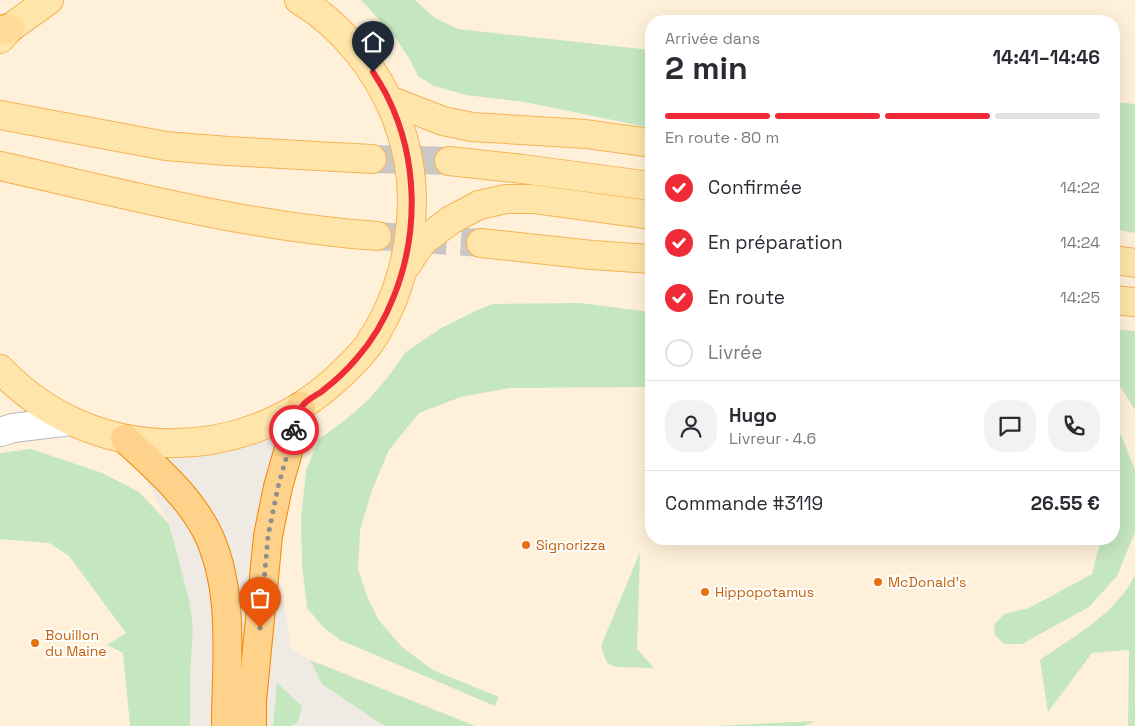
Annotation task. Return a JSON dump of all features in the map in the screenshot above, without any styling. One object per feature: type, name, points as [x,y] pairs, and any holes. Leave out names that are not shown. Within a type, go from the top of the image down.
[{"type":"highway","points":[[252,726],[252,701],[268,536],[278,487],[302,406]]},
{"type":"highway","points":[[125,439],[168,479],[188,503],[205,529],[217,558],[225,589],[227,651],[226,726]]},
{"type":"main road","points":[[3,32],[49,0]]},
{"type":"main road","points":[[298,0],[336,28],[356,49],[373,72],[389,100],[400,128],[407,153],[412,185],[412,216],[408,248],[401,279]]},
{"type":"main road","points":[[389,100],[443,122],[472,128],[586,134],[645,142]]},
{"type":"main road","points":[[0,115],[166,146],[372,159]]},
{"type":"main road","points":[[449,162],[523,168],[645,185]]},
{"type":"main road","points":[[0,166],[183,207],[325,232],[376,236]]},
{"type":"main road","points":[[0,369],[20,388],[40,403],[71,421],[103,433],[125,439],[163,443],[216,440],[246,432],[274,421],[302,406],[323,391],[370,344],[413,255],[423,241],[451,220],[479,205],[506,199],[532,198],[645,214]]},
{"type":"main road","points":[[481,243],[645,259]]},
{"type":"main road","points":[[1120,261],[1135,263]]},
{"type":"main road","points":[[1120,301],[1135,302]]},
{"type":"street","points":[[0,432],[13,428],[71,421]]},
{"type":"shaded area","points":[[0,0],[1135,0],[1135,726],[475,726],[310,660],[291,649],[285,609],[268,536],[301,407],[274,421],[125,439],[169,524],[189,599],[193,628],[190,726],[0,726]]},
{"type":"green space","points":[[361,0],[415,0],[435,18],[458,29],[645,49],[645,127],[525,102],[466,95],[434,86],[418,76],[395,37]]},
{"type":"green space","points":[[1120,103],[1135,104],[1135,233],[1120,230]]},
{"type":"green space","points":[[580,303],[645,311],[645,387],[509,388],[461,397],[419,413],[389,450],[372,490],[360,530],[358,569],[367,596],[378,619],[402,647],[433,670],[499,697],[495,706],[340,640],[322,626],[307,608],[302,564],[301,519],[306,471],[319,439],[368,400],[406,352],[441,328],[493,304]]},
{"type":"green space","points":[[1120,330],[1135,331],[1135,410],[1120,387]]},
{"type":"green space","points":[[1120,432],[1135,470],[1135,532],[1117,576],[1089,607],[1022,644],[1004,644],[995,635],[994,625],[1004,614],[1029,608],[1092,574],[1099,545],[1120,545]]},
{"type":"green space","points":[[31,449],[102,473],[139,492],[169,524],[189,599],[193,628],[190,726],[130,726],[123,653],[107,645],[126,633],[69,556],[49,543],[0,539],[0,453]]},
{"type":"green space","points":[[640,552],[637,649],[654,668],[615,667],[607,663],[601,646]]},
{"type":"green space","points":[[1135,575],[1135,726],[1128,726],[1129,650],[1092,653],[1048,712],[1040,660],[1106,613],[1127,589]]},
{"type":"green space","points":[[310,660],[475,726],[387,726],[322,684]]},
{"type":"green space","points":[[277,683],[302,706],[298,722],[291,726],[273,726]]},
{"type":"green space","points":[[815,721],[804,726],[713,726]]},
{"type":"tunnel","points":[[372,159],[449,161]]},
{"type":"tunnel","points":[[377,236],[481,243]]},
{"type":"way so far","points":[[260,628],[268,536],[278,487],[294,430]]},
{"type":"place","name":"Signorizza","points":[[526,545]]},
{"type":"place","name":"McDonald's","points":[[878,582]]},
{"type":"place","name":"Hippopotamus","points":[[705,592]]},
{"type":"place","name":"Bouillon du Maine","points":[[35,643]]},
{"type":"route","points":[[294,430],[302,406],[343,373],[370,344],[389,308],[401,279],[408,248],[412,216],[412,185],[407,153],[388,96],[373,72]]}]
